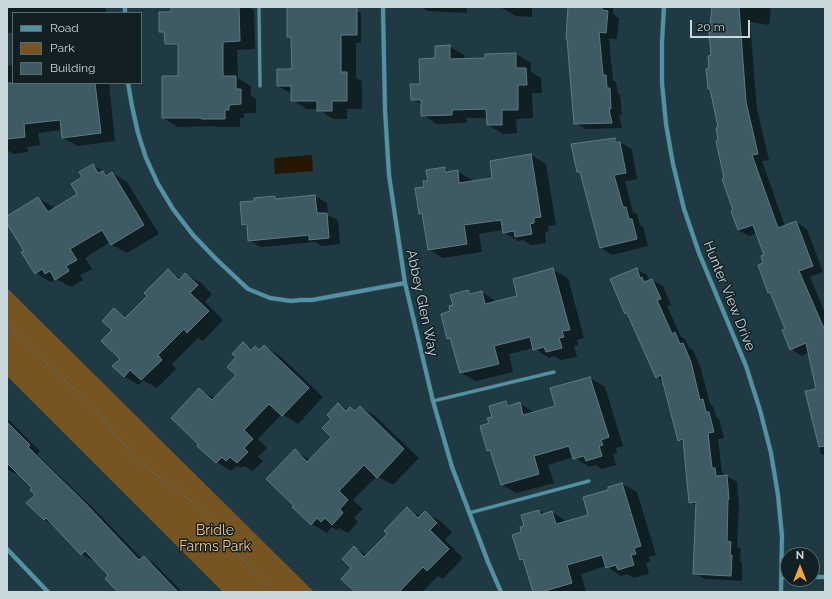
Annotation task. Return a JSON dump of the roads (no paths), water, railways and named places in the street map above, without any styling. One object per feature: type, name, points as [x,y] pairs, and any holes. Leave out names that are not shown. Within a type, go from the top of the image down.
[{"type":"street","name":"Abbey Glen Way","points":[[383,7],[384,110],[389,175],[405,282],[433,402],[452,467],[501,592]]},
{"type":"street","name":"Hunter View Drive","points":[[664,7],[662,83],[666,124],[673,164],[684,209],[699,253],[746,366],[760,410],[771,453],[778,495],[782,547]]},
{"type":"street","points":[[128,84],[138,134],[146,158],[158,184],[193,235],[216,259],[248,288],[270,298],[291,301],[312,300],[405,282]]},
{"type":"street","points":[[7,549],[48,592]]},
{"type":"lane","points":[[259,7],[260,86]]},
{"type":"lane","points":[[433,402],[554,372]]},
{"type":"lane","points":[[469,513],[589,481]]},
{"type":"park label","name":"Bridle Farms Park","points":[[215,540]]}]
